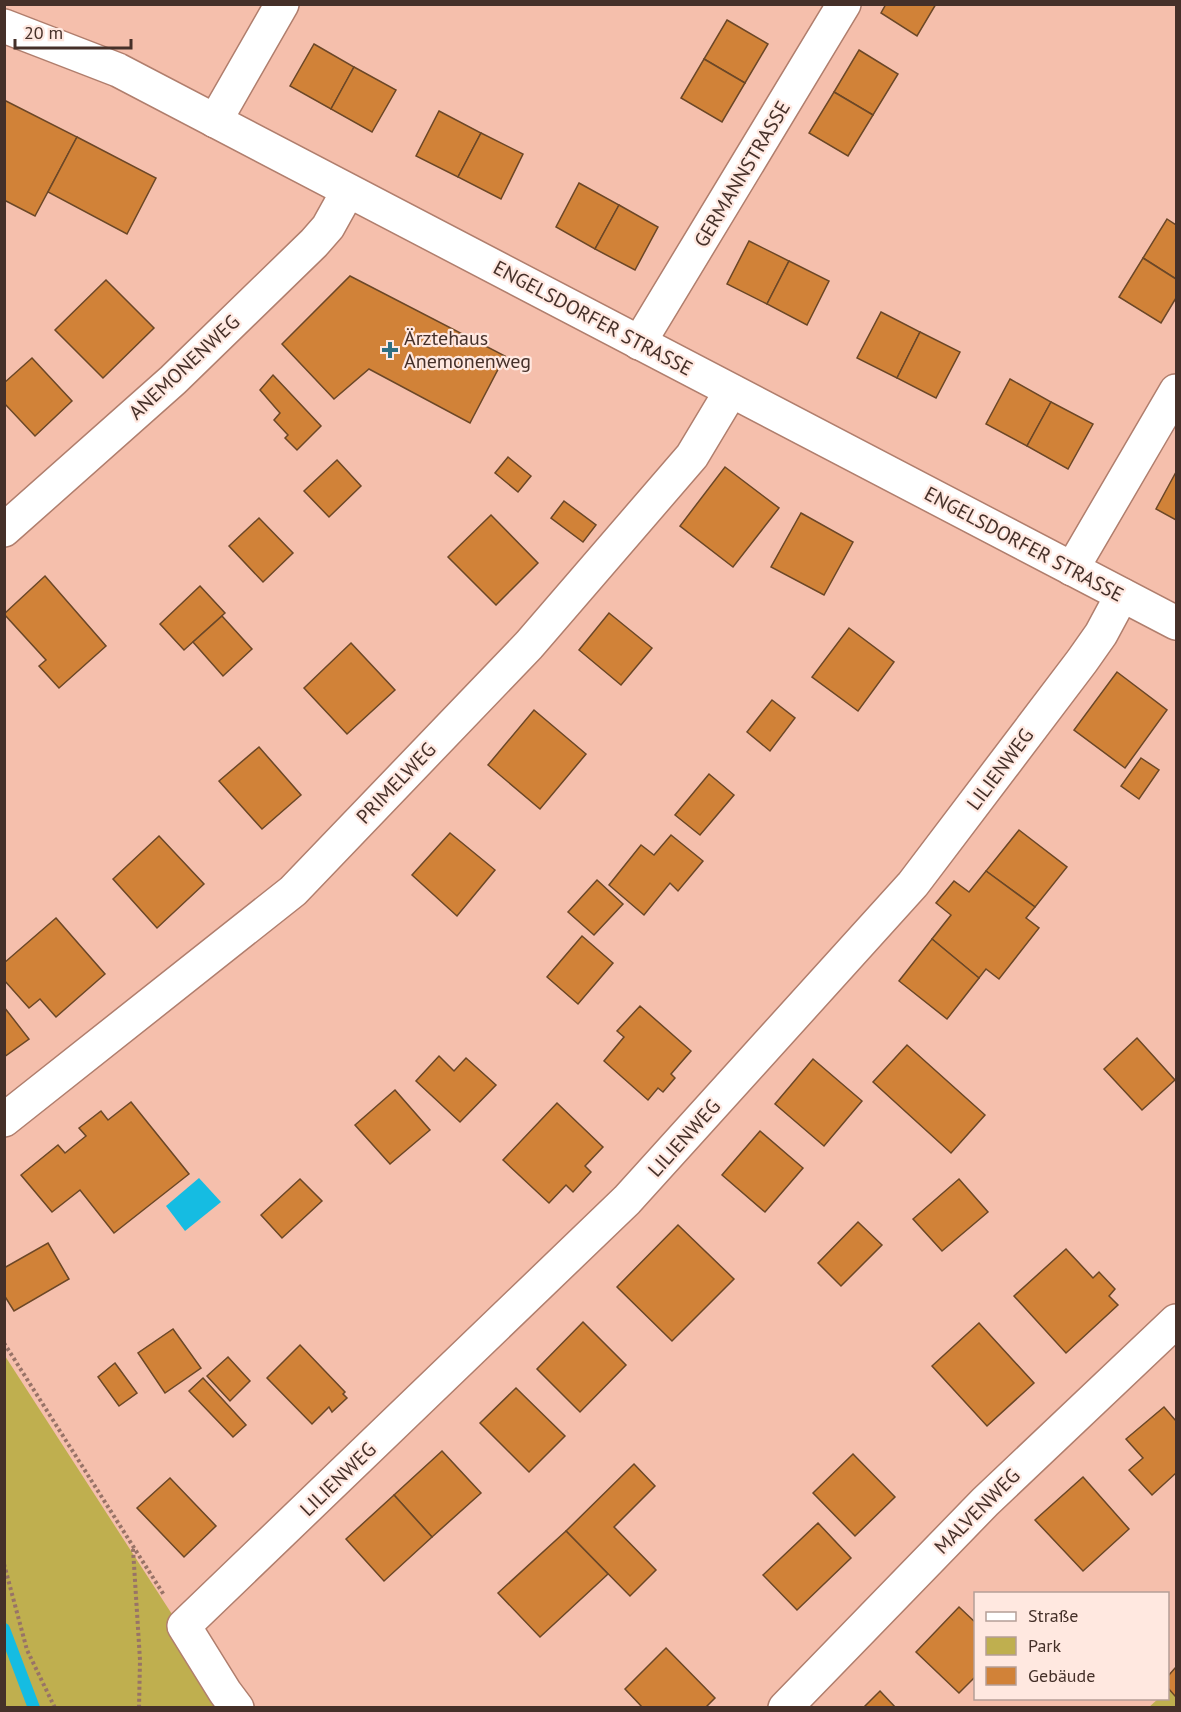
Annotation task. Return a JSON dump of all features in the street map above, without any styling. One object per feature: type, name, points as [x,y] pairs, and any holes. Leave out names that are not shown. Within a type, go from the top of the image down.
[{"type":"street","points":[[215,121],[282,4]]},
{"type":"street","name":"GERMANNSTRASSE","points":[[639,343],[844,4]]},
{"type":"street","name":"ENGELSDORFER STRASSE","points":[[4,26],[118,70],[1176,623]]},
{"type":"street","name":"ANEMONENWEG","points":[[4,530],[173,380],[314,243],[328,227],[348,190]]},
{"type":"street","name":"PRIMELWEG","points":[[4,1120],[292,891],[529,645],[692,456],[731,391]]},
{"type":"street","points":[[1072,569],[1176,391]]},
{"type":"street","name":"LILIENWEG","points":[[184,1626],[627,1200],[913,884],[1082,661],[1122,595]]},
{"type":"street","name":"MALVENWEG","points":[[785,1707],[985,1502],[1176,1321]]},
{"type":"street","points":[[184,1626],[237,1707]]},
{"type":"path","points":[[4,1343],[184,1626]]},
{"type":"path","points":[[133,1547],[140,1660],[139,1707]]},
{"type":"path","points":[[4,1564],[27,1650],[55,1707]]},
{"type":"green space","points":[[5,1356],[232,1707],[5,1707]]},
{"type":"green space","points":[[1176,1681],[1176,1707],[1148,1708],[1157,1700],[1169,1700],[1169,1688]]},
{"type":"water","points":[[199,1178],[221,1202],[185,1231],[166,1206]]},
{"type":"building","points":[[886,4],[936,4],[917,36],[881,13]]},
{"type":"building","points":[[727,20],[768,44],[745,83],[704,59]]},
{"type":"building","points":[[314,44],[354,67],[331,109],[290,86]]},
{"type":"building","points":[[859,50],[898,74],[873,115],[834,92]]},
{"type":"building","points":[[704,59],[745,83],[722,122],[681,98]]},
{"type":"building","points":[[354,67],[396,90],[372,132],[331,109]]},
{"type":"building","points":[[834,92],[873,115],[848,156],[809,133]]},
{"type":"building","points":[[4,100],[77,137],[35,216],[4,200]]},
{"type":"building","points":[[439,111],[481,133],[458,177],[416,156]]},
{"type":"building","points":[[481,133],[523,154],[501,199],[458,177]]},
{"type":"building","points":[[77,137],[156,178],[127,234],[48,192]]},
{"type":"building","points":[[579,183],[619,205],[595,249],[556,227]]},
{"type":"building","points":[[619,205],[658,227],[635,270],[595,249]]},
{"type":"building","points":[[1167,219],[1176,225],[1176,279],[1143,258]]},
{"type":"building","points":[[749,241],[789,261],[767,304],[727,284]]},
{"type":"building","points":[[1143,258],[1176,279],[1176,298],[1161,323],[1119,297]]},
{"type":"building","points":[[789,261],[829,281],[807,325],[767,304]]},
{"type":"building","name":"Ärztehaus Anemonenweg","points":[[350,276],[505,356],[470,423],[369,369],[334,399],[282,344]]},
{"type":"building","points":[[106,280],[154,328],[103,378],[55,330]]},
{"type":"building","points":[[881,312],[920,332],[897,378],[857,358]]},
{"type":"building","points":[[920,332],[960,352],[936,398],[897,378]]},
{"type":"building","points":[[32,358],[72,401],[35,436],[4,403],[4,383]]},
{"type":"building","points":[[273,375],[321,426],[297,450],[285,438],[288,435],[274,420],[280,413],[260,390]]},
{"type":"building","points":[[1010,379],[1051,402],[1027,446],[986,424]]},
{"type":"building","points":[[1051,402],[1093,424],[1068,469],[1027,446]]},
{"type":"building","points":[[508,457],[531,476],[518,492],[495,473]]},
{"type":"building","points":[[337,460],[361,486],[329,517],[304,491]]},
{"type":"building","points":[[725,467],[779,508],[733,567],[680,526]]},
{"type":"building","points":[[1176,472],[1176,520],[1156,509]]},
{"type":"building","points":[[564,501],[596,525],[583,542],[551,518]]},
{"type":"building","points":[[801,513],[853,542],[824,595],[771,567]]},
{"type":"building","points":[[491,515],[538,563],[496,605],[448,557]]},
{"type":"building","points":[[259,518],[293,553],[263,582],[229,546]]},
{"type":"building","points":[[45,576],[106,646],[59,688],[39,666],[46,660],[4,614]]},
{"type":"building","points":[[200,586],[225,613],[184,650],[160,624]]},
{"type":"building","points":[[609,613],[652,648],[621,685],[579,650]]},
{"type":"building","points":[[222,616],[252,649],[223,676],[193,642]]},
{"type":"building","points":[[849,628],[894,662],[858,711],[812,677]]},
{"type":"building","points":[[351,643],[395,690],[347,734],[304,688]]},
{"type":"building","points":[[1117,672],[1167,710],[1125,768],[1074,730]]},
{"type":"building","points":[[772,700],[795,718],[770,751],[747,732]]},
{"type":"building","points":[[534,710],[586,754],[540,809],[488,765]]},
{"type":"building","points":[[259,747],[301,795],[262,829],[219,781]]},
{"type":"building","points":[[1141,758],[1159,770],[1139,799],[1121,786]]},
{"type":"building","points":[[709,774],[734,795],[700,835],[675,815]]},
{"type":"building","points":[[1019,830],[1067,867],[1035,907],[986,871]]},
{"type":"building","points":[[450,833],[495,870],[457,916],[412,875]]},
{"type":"building","points":[[671,835],[703,861],[678,891],[670,883],[644,915],[609,885],[641,845],[654,855]]},
{"type":"building","points":[[159,836],[204,884],[157,928],[113,879]]},
{"type":"building","points":[[986,871],[1035,907],[1026,918],[1039,928],[999,979],[986,969],[979,978],[932,939],[951,915],[936,903],[954,881],[969,892]]},
{"type":"building","points":[[597,880],[623,904],[594,935],[568,912]]},
{"type":"building","points":[[56,918],[105,974],[56,1017],[40,999],[29,1008],[4,980],[4,963]]},
{"type":"building","points":[[582,936],[613,963],[578,1004],[547,977]]},
{"type":"building","points":[[932,939],[979,978],[947,1019],[899,981]]},
{"type":"building","points":[[640,1006],[691,1051],[671,1074],[675,1078],[663,1092],[658,1088],[648,1100],[604,1061],[624,1037],[617,1031]]},
{"type":"building","points":[[4,1007],[29,1039],[4,1057]]},
{"type":"building","points":[[1137,1038],[1175,1080],[1142,1110],[1104,1069]]},
{"type":"building","points":[[907,1045],[985,1115],[951,1153],[873,1082]]},
{"type":"building","points":[[439,1056],[454,1071],[466,1058],[496,1085],[460,1122],[416,1081]]},
{"type":"building","points":[[813,1059],[862,1101],[824,1146],[775,1104]]},
{"type":"building","points":[[395,1090],[430,1130],[390,1164],[355,1125]]},
{"type":"building","points":[[131,1102],[189,1174],[114,1233],[80,1190],[52,1212],[21,1175],[58,1145],[65,1153],[86,1136],[79,1128],[101,1111],[108,1120]]},
{"type":"building","points":[[557,1103],[603,1147],[585,1166],[591,1172],[573,1192],[566,1185],[549,1203],[503,1160]]},
{"type":"building","points":[[760,1131],[803,1168],[765,1212],[722,1175]]},
{"type":"building","points":[[300,1179],[322,1201],[282,1238],[261,1215]]},
{"type":"building","points":[[959,1179],[988,1212],[942,1251],[913,1219]]},
{"type":"building","points":[[858,1222],[882,1245],[841,1286],[818,1263]]},
{"type":"building","points":[[678,1225],[734,1279],[672,1341],[617,1287]]},
{"type":"building","points":[[48,1243],[69,1279],[14,1311],[4,1295],[4,1268]]},
{"type":"building","points":[[1066,1249],[1093,1278],[1099,1272],[1115,1289],[1109,1296],[1118,1305],[1066,1353],[1014,1296]]},
{"type":"building","points":[[583,1322],[626,1365],[580,1412],[537,1369]]},
{"type":"building","points":[[979,1323],[1034,1383],[987,1426],[932,1366]]},
{"type":"building","points":[[173,1329],[201,1368],[165,1393],[138,1353]]},
{"type":"building","points":[[300,1345],[345,1392],[343,1394],[347,1398],[332,1412],[329,1407],[312,1424],[267,1378]]},
{"type":"building","points":[[228,1357],[250,1381],[230,1401],[207,1376]]},
{"type":"building","points":[[115,1363],[137,1393],[119,1406],[98,1377]]},
{"type":"building","points":[[203,1378],[246,1425],[233,1437],[189,1391]]},
{"type":"building","points":[[516,1388],[565,1436],[529,1472],[480,1423]]},
{"type":"building","points":[[1164,1407],[1176,1421],[1176,1473],[1152,1495],[1129,1470],[1143,1458],[1126,1439]]},
{"type":"building","points":[[442,1451],[481,1493],[432,1537],[394,1495]]},
{"type":"building","points":[[853,1454],[895,1497],[855,1536],[813,1493]]},
{"type":"building","points":[[634,1464],[655,1486],[614,1527],[656,1570],[630,1596],[566,1531]]},
{"type":"building","points":[[1083,1477],[1129,1529],[1083,1571],[1035,1520]]},
{"type":"building","points":[[170,1478],[216,1526],[184,1557],[137,1508]]},
{"type":"building","points":[[394,1495],[432,1537],[384,1581],[346,1539]]},
{"type":"building","points":[[818,1523],[851,1558],[797,1610],[763,1575]]},
{"type":"building","points":[[566,1531],[608,1574],[540,1637],[498,1593]]},
{"type":"building","points":[[959,1607],[974,1621],[974,1678],[959,1693],[916,1652]]},
{"type":"building","points":[[666,1648],[715,1698],[705,1708],[643,1708],[625,1689]]},
{"type":"building","points":[[1176,1667],[1175,1696],[1169,1689],[1169,1675]]},
{"type":"building","points":[[880,1691],[896,1708],[863,1708]]},
{"type":"waterway","points":[[4,1629],[34,1708]]},
{"type":"place","name":"Ärztehaus Anemonenweg","points":[[390,350]]}]
